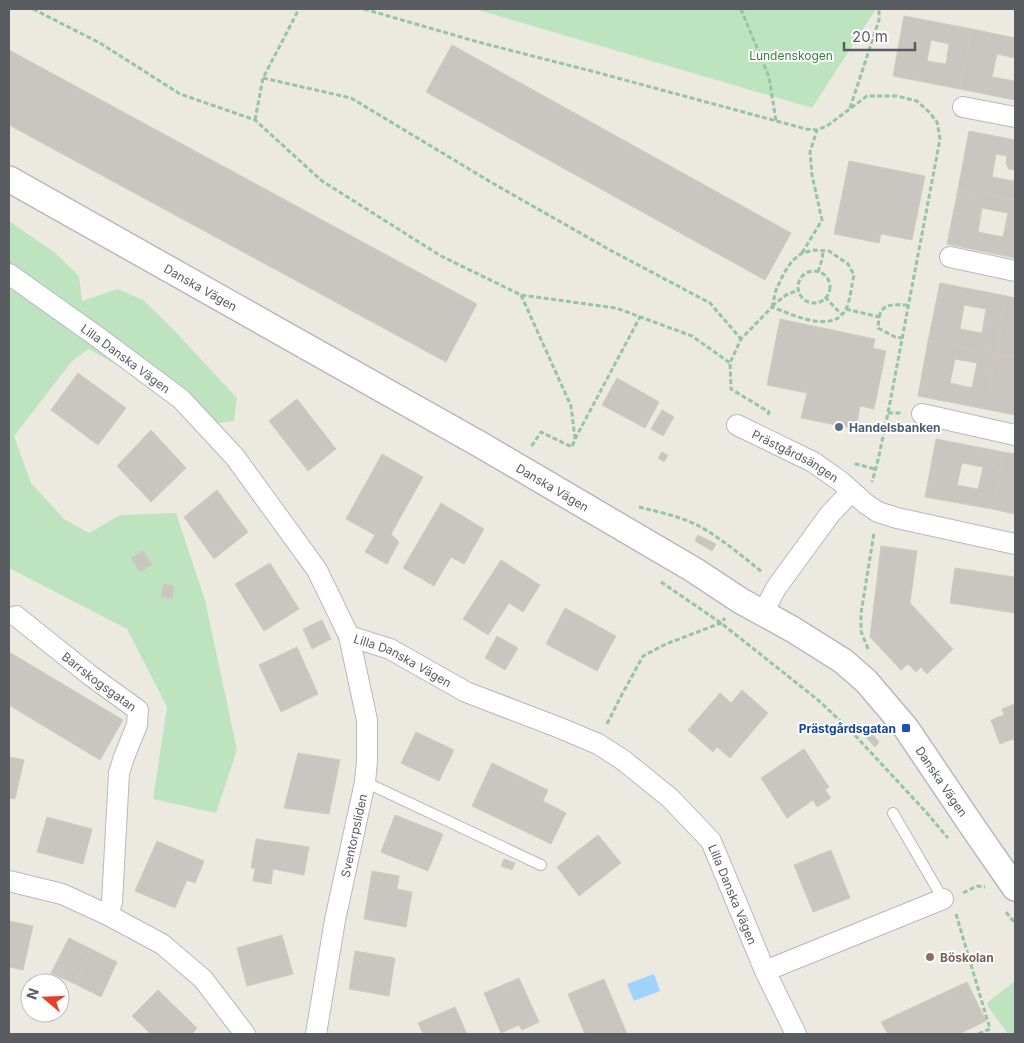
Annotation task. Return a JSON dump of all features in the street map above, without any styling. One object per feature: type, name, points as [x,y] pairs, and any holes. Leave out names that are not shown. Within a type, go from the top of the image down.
[{"type":"street","points":[[962,107],[1015,117]]},
{"type":"street","name":"Danska Vägen","points":[[9,179],[481,445],[694,570],[741,601],[809,639],[843,661],[866,680],[906,728],[1015,888]]},
{"type":"street","points":[[950,257],[1015,271]]},
{"type":"street","name":"Lilla Danska Vägen","points":[[9,274],[181,399],[235,457],[317,570],[349,636],[390,649],[466,692],[598,744],[623,760],[670,798],[710,841],[765,971],[796,1034]]},
{"type":"street","points":[[922,414],[1015,435]]},
{"type":"street","name":"Prästgårdsängen","points":[[737,426],[813,462],[840,481],[865,503]]},
{"type":"street","points":[[763,613],[776,588],[830,514],[865,503],[897,518],[1015,544]]},
{"type":"street","name":"Barrskogsgatan","points":[[16,616],[91,676],[138,710],[137,725],[119,774],[112,902],[108,914]]},
{"type":"street","name":"Sventorpsliden","points":[[316,1034],[335,920],[365,782],[367,761],[367,720],[349,636]]},
{"type":"street","points":[[9,881],[62,894],[108,914],[133,930],[162,944],[203,979],[245,1034]]},
{"type":"street","points":[[765,971],[942,899]]},
{"type":"lane","points":[[365,782],[541,865]]},
{"type":"lane","points":[[893,813],[942,899]]},
{"type":"path","points":[[33,9],[100,43],[180,94],[255,120],[322,181],[441,256],[521,295],[616,308],[692,336],[730,363]]},
{"type":"path","points":[[255,120],[263,78],[299,9]]},
{"type":"path","points":[[364,9],[496,47],[806,129],[817,130],[827,126],[868,96],[897,96],[917,101],[937,122],[940,139],[878,460],[865,503],[861,631],[868,649]]},
{"type":"path","points":[[741,9],[769,77],[776,120]]},
{"type":"path","points":[[849,110],[879,20],[879,9]]},
{"type":"path","points":[[263,78],[351,98],[610,250],[710,303],[741,339]]},
{"type":"path","points":[[772,307],[776,290],[784,273],[792,261],[802,253],[822,220],[812,175],[810,152],[817,130]]},
{"type":"path","points":[[772,307],[801,318],[826,322],[838,319],[846,309],[854,275],[848,264],[829,251],[815,250],[802,253]]},
{"type":"path","points":[[818,272],[823,251]]},
{"type":"path","points":[[813,271],[818,272],[824,275],[828,282],[829,290],[819,302],[810,302],[800,295],[798,290],[800,280],[805,274],[813,271]]},
{"type":"path","points":[[768,412],[732,389],[730,363],[741,339],[772,307],[786,295],[798,290]]},
{"type":"path","points":[[521,295],[571,406],[575,439]]},
{"type":"path","points":[[825,297],[841,314]]},
{"type":"path","points":[[902,338],[895,337],[878,328],[879,317],[884,307],[889,305],[908,305]]},
{"type":"path","points":[[846,309],[879,317]]},
{"type":"path","points":[[528,452],[541,432],[572,447],[640,317]]},
{"type":"path","points":[[720,539],[763,572]]},
{"type":"path","points":[[660,581],[720,623],[818,700],[857,738],[949,839]]},
{"type":"path","points":[[598,744],[643,656],[666,644],[720,623]]},
{"type":"path","points":[[982,880],[987,888]]},
{"type":"path","points":[[942,899],[956,911],[990,1028],[978,1034]]},
{"type":"green space","name":"Lundenskogen","points":[[475,9],[876,9],[812,108]]},
{"type":"green space","points":[[9,221],[54,252],[79,276],[82,301],[118,289],[143,300],[171,327],[237,398],[234,421],[207,424],[126,370],[89,349],[72,361],[14,436],[31,483],[64,519],[89,533],[120,515],[176,513],[205,600],[237,750],[216,813],[153,799],[167,707],[127,629],[9,568]]},
{"type":"green space","points":[[1015,981],[1015,1034],[1008,1034],[987,1005],[989,1001]]},
{"type":"water","points":[[654,974],[660,991],[634,1001],[627,984]]},
{"type":"building","points":[[904,16],[972,29],[960,89],[893,76]],"holes":[[[931,40],[949,44],[946,64],[927,61]]]},
{"type":"building","points":[[972,29],[1015,38],[1015,58],[997,54],[992,77],[1015,81],[1015,100],[960,89]]},
{"type":"building","points":[[452,45],[791,233],[765,280],[426,92]]},
{"type":"building","points":[[9,50],[477,304],[446,362],[9,125]]},
{"type":"building","points":[[969,131],[1015,140],[1015,170],[1009,169],[1006,164],[1007,156],[996,154],[992,177],[1014,181],[1015,174],[1015,200],[958,189]]},
{"type":"building","points":[[849,161],[925,176],[912,240],[881,234],[879,243],[834,234]]},
{"type":"building","points":[[958,189],[1015,200],[1015,258],[947,244]],"holes":[[[982,208],[1008,213],[1003,237],[978,232]]]},
{"type":"building","points":[[940,283],[1007,296],[996,354],[928,341]],"holes":[[[964,305],[986,309],[982,333],[960,329]]]},
{"type":"building","points":[[1007,296],[1015,298],[1015,357],[996,354]]},
{"type":"building","points":[[780,319],[875,339],[873,348],[886,351],[874,409],[860,406],[856,429],[801,418],[807,393],[767,385]]},
{"type":"building","points":[[928,341],[996,354],[985,409],[918,396]],"holes":[[[955,359],[977,363],[972,388],[950,383]]]},
{"type":"building","points":[[996,354],[1015,357],[1015,415],[985,409]]},
{"type":"building","points":[[78,373],[126,408],[98,445],[51,410]]},
{"type":"building","points":[[617,378],[659,402],[645,428],[602,405]]},
{"type":"building","points":[[297,399],[336,449],[308,471],[269,421]]},
{"type":"building","points":[[662,410],[674,417],[663,436],[651,429]]},
{"type":"building","points":[[151,430],[186,468],[151,502],[117,466]]},
{"type":"building","points":[[936,439],[1003,452],[992,509],[925,497]],"holes":[[[962,463],[983,467],[978,489],[957,485]]]},
{"type":"building","points":[[662,452],[668,455],[664,462],[658,458]]},
{"type":"building","points":[[1003,452],[1015,454],[1015,514],[992,509]]},
{"type":"building","points":[[382,454],[423,477],[391,534],[399,542],[387,564],[365,552],[375,535],[346,519]]},
{"type":"building","points":[[217,490],[248,532],[214,559],[184,517]]},
{"type":"building","points":[[441,503],[484,529],[464,564],[451,557],[434,586],[403,568]]},
{"type":"building","points":[[698,535],[716,544],[712,551],[695,541]]},
{"type":"building","points":[[881,546],[917,551],[910,603],[953,649],[927,674],[921,667],[916,672],[908,664],[901,670],[870,637]]},
{"type":"building","points":[[143,551],[152,565],[140,572],[131,558]]},
{"type":"building","points":[[501,560],[540,585],[523,612],[509,603],[488,635],[463,619]]},
{"type":"building","points":[[270,563],[299,609],[264,631],[235,584]]},
{"type":"building","points":[[955,568],[1015,577],[1015,613],[950,603]]},
{"type":"building","points":[[164,584],[174,586],[172,599],[161,597]]},
{"type":"building","points":[[565,608],[616,636],[597,671],[546,644]]},
{"type":"building","points":[[322,620],[331,639],[312,649],[303,629]]},
{"type":"building","points":[[497,636],[518,648],[505,670],[485,658]]},
{"type":"building","points":[[297,647],[318,694],[281,712],[259,665]]},
{"type":"building","points":[[9,652],[123,720],[100,760],[9,705]]},
{"type":"building","points":[[742,690],[768,713],[730,758],[717,747],[713,752],[688,730],[720,693],[731,703]]},
{"type":"building","points":[[1015,704],[1015,743],[1013,739],[1000,744],[991,720],[1004,715],[1002,709]]},
{"type":"building","points":[[867,728],[879,742],[875,747],[862,733]]},
{"type":"building","points":[[416,732],[454,750],[439,781],[401,763]]},
{"type":"building","points":[[804,749],[829,787],[825,790],[831,798],[817,807],[813,800],[787,818],[761,778]]},
{"type":"building","points":[[298,753],[340,760],[329,814],[284,808]]},
{"type":"building","points":[[9,757],[24,760],[15,799],[9,798]]},
{"type":"building","points":[[492,763],[548,790],[543,801],[566,813],[551,844],[472,806]]},
{"type":"building","points":[[395,815],[443,834],[428,871],[381,852]]},
{"type":"building","points":[[47,817],[92,829],[83,864],[37,852]]},
{"type":"building","points":[[598,835],[621,863],[579,896],[557,867]]},
{"type":"building","points":[[256,839],[309,847],[304,875],[273,869],[271,884],[253,881],[255,868],[251,868]]},
{"type":"building","points":[[157,841],[204,861],[195,883],[187,880],[175,908],[135,891]]},
{"type":"building","points":[[831,850],[850,898],[813,912],[794,865]]},
{"type":"building","points":[[504,859],[515,863],[512,870],[501,866]]},
{"type":"building","points":[[372,871],[399,876],[397,889],[412,892],[406,927],[364,919]]},
{"type":"building","points":[[9,921],[33,926],[23,970],[9,967]]},
{"type":"building","points":[[282,935],[293,974],[247,986],[237,948]]},
{"type":"building","points":[[69,938],[91,949],[75,984],[70,982],[70,973],[51,973]]},
{"type":"building","points":[[91,949],[117,962],[101,997],[75,984]]},
{"type":"building","points":[[355,951],[395,958],[389,996],[349,989]]},
{"type":"building","points":[[519,978],[539,1022],[522,1030],[519,1025],[501,1033],[484,993]]},
{"type":"building","points":[[604,979],[627,1034],[585,1034],[568,994]]},
{"type":"building","points":[[967,982],[986,1021],[959,1034],[888,1034],[881,1022]]},
{"type":"building","points":[[158,990],[197,1028],[192,1034],[151,1034],[132,1016]]},
{"type":"building","points":[[455,1007],[467,1034],[423,1034],[418,1023]]},
{"type":"place","name":"Handelsbanken","points":[[839,427]]},
{"type":"place","name":"Prästgårdsgatan","points":[[906,728]]},
{"type":"place","name":"Böskolan","points":[[930,957]]}]
